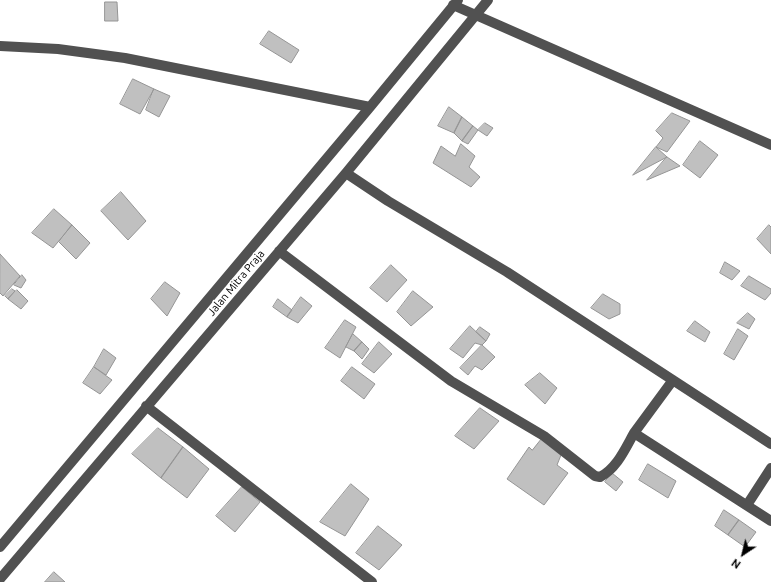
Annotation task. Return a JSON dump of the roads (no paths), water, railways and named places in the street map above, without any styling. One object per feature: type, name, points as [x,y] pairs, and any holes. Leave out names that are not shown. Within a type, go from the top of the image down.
[{"type":"street","name":"Jalan Mitra Praja","points":[[0,579],[346,173],[488,0]]},
{"type":"street","name":"Jalan Mitra Praja","points":[[0,547],[370,107],[456,2]]},
{"type":"street","points":[[456,2],[476,14],[771,145]]},
{"type":"street","points":[[0,46],[58,49],[125,58],[370,107]]},
{"type":"street","points":[[346,173],[388,201],[507,272],[771,444]]},
{"type":"street","points":[[278,251],[451,380],[544,436],[595,476],[600,477],[607,473],[619,459],[634,433],[673,380]]},
{"type":"street","points":[[146,406],[372,582]]},
{"type":"street","points":[[634,433],[771,521]]},
{"type":"street","points":[[747,505],[771,468]]}]
